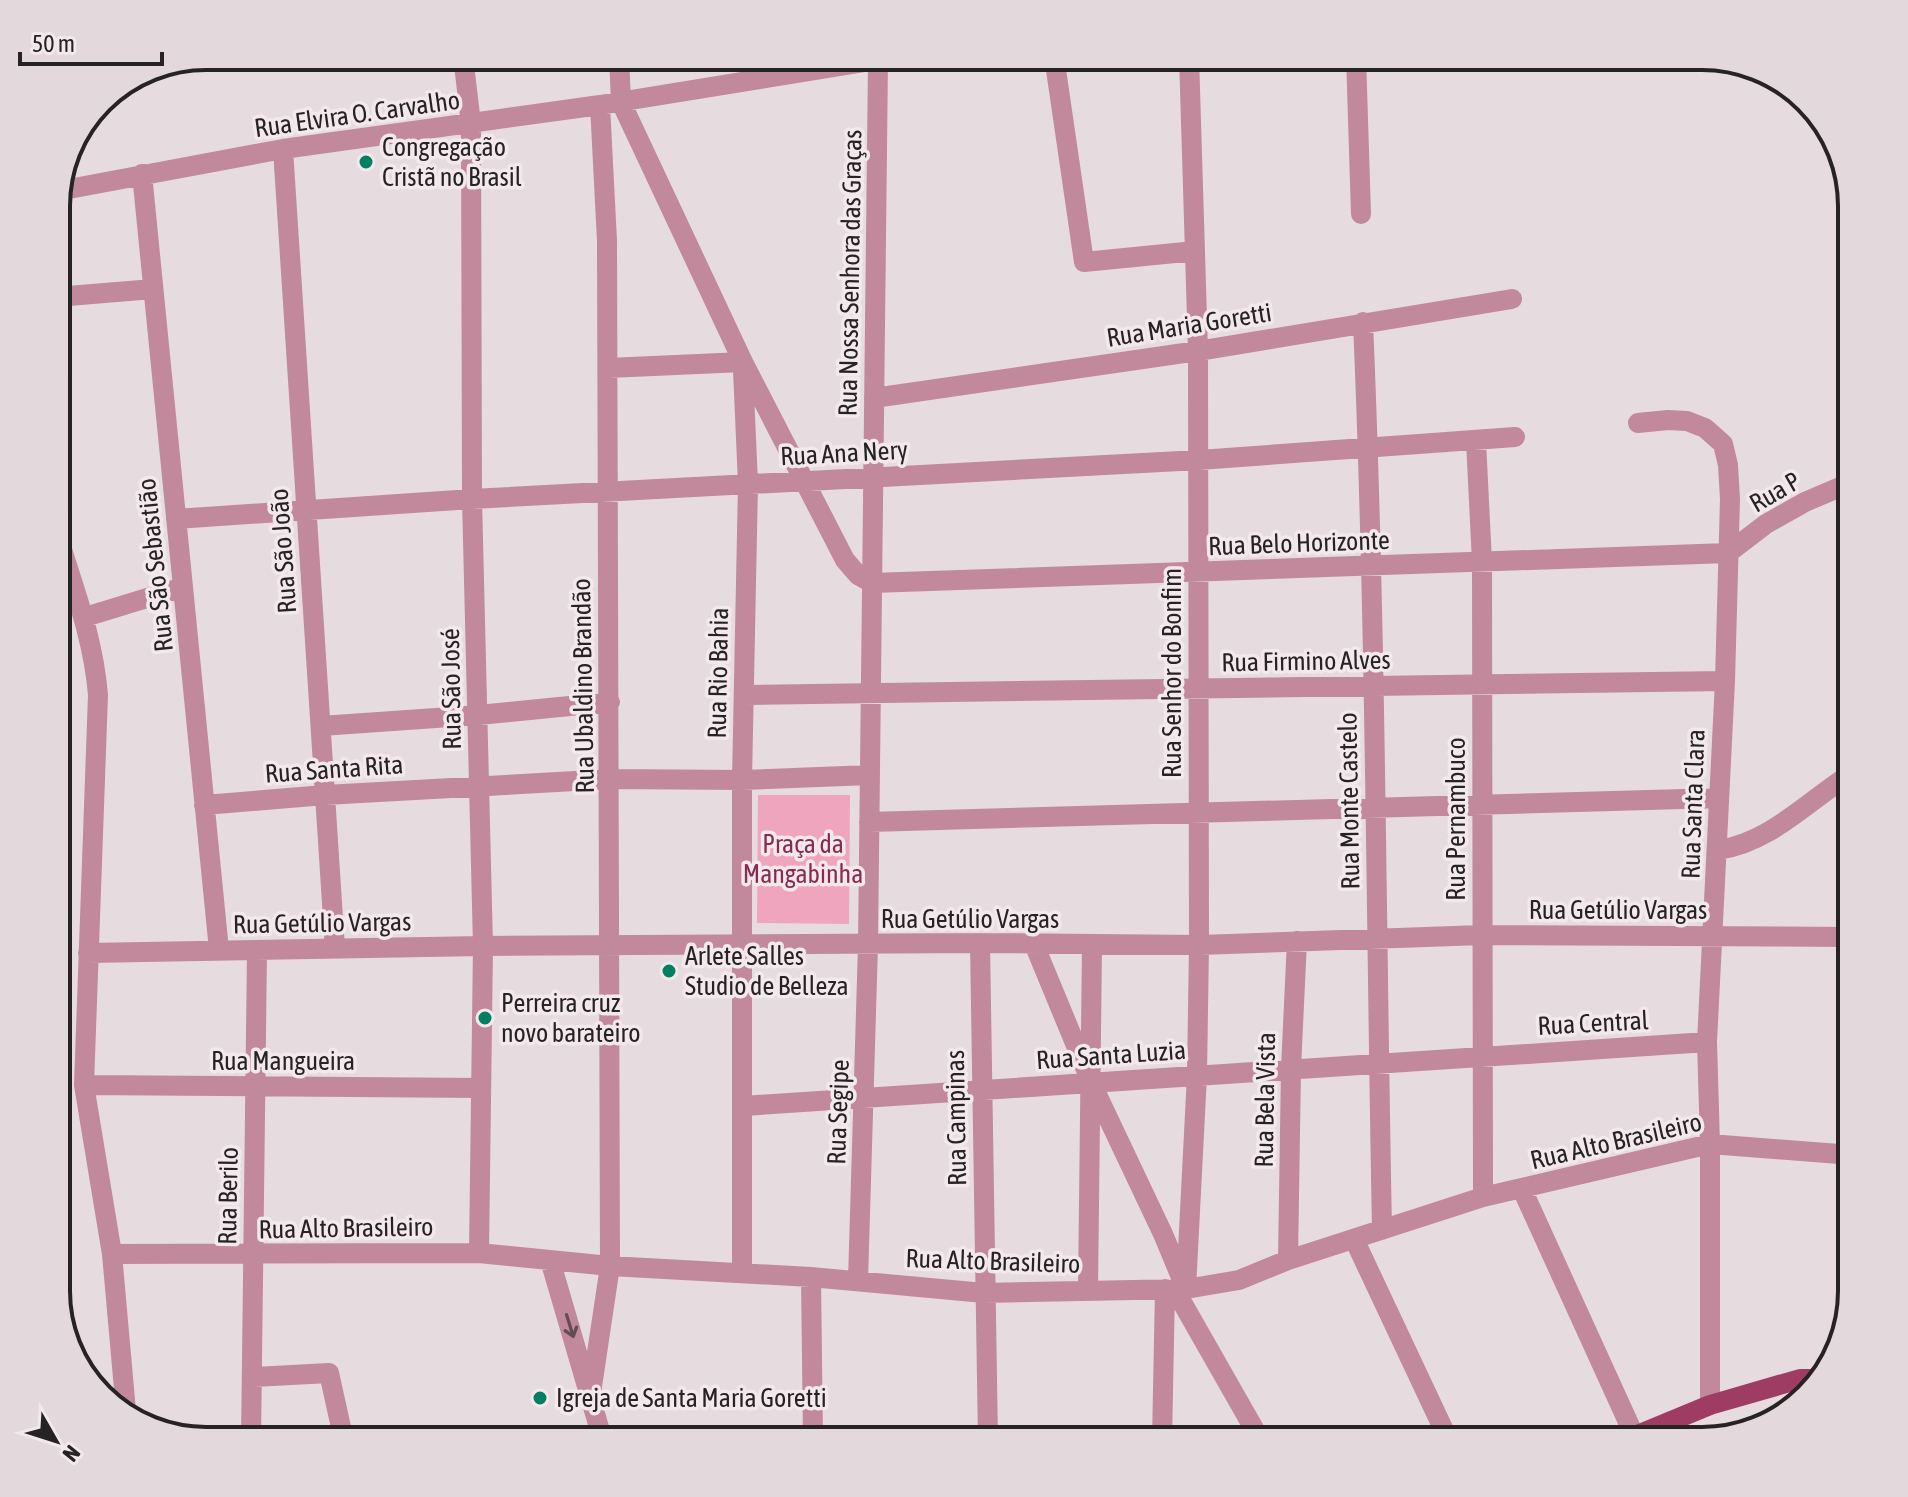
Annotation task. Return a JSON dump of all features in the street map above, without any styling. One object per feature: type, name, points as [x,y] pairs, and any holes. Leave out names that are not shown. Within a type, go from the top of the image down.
[{"type":"main road","points":[[1674,1427],[1710,1405],[1805,1379]]},
{"type":"street","name":"Rua São José","points":[[465,70],[471,124],[472,499],[483,946],[479,1253]]},
{"type":"street","points":[[620,70],[621,102]]},
{"type":"street","name":"Rua Elvira O. Carvalho","points":[[72,188],[283,149],[621,102],[817,70]]},
{"type":"street","name":"Rua Nossa Senhora das Graças","points":[[868,945],[878,70]]},
{"type":"street","points":[[1056,70],[1084,262],[1195,251]]},
{"type":"street","name":"Rua Senhor do Bonfim","points":[[1163,1427],[1197,1075],[1199,460],[1189,70]]},
{"type":"street","points":[[1356,70],[1361,214]]},
{"type":"street","name":"Rua Rio Bahia","points":[[621,102],[743,362],[748,484],[742,780],[742,1273]]},
{"type":"street","name":"Rua Ubaldino Brandão","points":[[591,1393],[610,1266],[611,779],[607,241],[600,105]]},
{"type":"street","name":"Rua São João","points":[[283,149],[335,949]]},
{"type":"street","name":"Rua São Sebastião","points":[[142,174],[219,950]]},
{"type":"street","points":[[70,296],[153,289]]},
{"type":"street","name":"Rua Maria Goretti","points":[[874,398],[1198,351],[1512,299]]},
{"type":"street","name":"Rua Monte Castelo","points":[[1363,322],[1371,565],[1382,1230]]},
{"type":"street","points":[[608,368],[743,362],[845,560],[858,575],[872,583]]},
{"type":"street","name":"Rua Santa Clara","points":[[1638,423],[1687,421],[1705,428],[1723,444],[1728,465],[1730,499],[1725,681],[1707,1042],[1710,1405]]},
{"type":"street","name":"Rua Ana Nery","points":[[176,519],[472,499],[1199,460],[1515,437]]},
{"type":"street","name":"Rua Pernambuco","points":[[1476,441],[1482,562],[1483,1197]]},
{"type":"street","name":"Rua P","points":[[1728,553],[1766,524],[1838,488]]},
{"type":"street","name":"Rua Belo Horizonte","points":[[872,583],[1728,553]]},
{"type":"street","points":[[70,572],[95,657],[98,695],[84,1085],[112,1254],[125,1400]]},
{"type":"street","points":[[85,617],[183,587]]},
{"type":"street","name":"Rua Firmino Alves","points":[[744,695],[1725,681]]},
{"type":"street","points":[[321,726],[610,702]]},
{"type":"street","name":"Rua Santa Rita","points":[[204,805],[478,785],[611,779],[742,780],[870,775]]},
{"type":"street","points":[[1718,850],[1758,839],[1838,783]]},
{"type":"street","points":[[869,822],[1719,798]]},
{"type":"street","name":"Rua Getúlio Vargas","points":[[88,953],[742,944],[1199,945],[1482,935],[1838,937]]},
{"type":"street","name":"Rua Bela Vista","points":[[1288,1260],[1291,1068],[1297,941]]},
{"type":"street","name":"Rua Campinas","points":[[980,943],[988,1427]]},
{"type":"street","points":[[1034,944],[1091,1082],[1163,1234],[1175,1289],[1253,1427]]},
{"type":"street","name":"Rua Segipe","points":[[858,1281],[868,945]]},
{"type":"street","points":[[1088,1291],[1092,945]]},
{"type":"street","name":"Rua Berilo","points":[[251,1427],[257,951]]},
{"type":"street","name":"Rua Central","points":[[1482,1055],[1707,1042]]},
{"type":"street","name":"Rua Santa Luzia","points":[[743,1106],[1482,1055]]},
{"type":"street","name":"Rua Mangueira","points":[[84,1085],[481,1088]]},
{"type":"street","name":"Rua Alto Brasileiro","points":[[112,1254],[479,1253],[610,1266],[811,1277],[984,1293],[1175,1289],[1239,1280],[1288,1260],[1483,1197],[1710,1144],[1838,1154]]},
{"type":"street","points":[[1522,1189],[1623,1427]]},
{"type":"street","points":[[1354,1239],[1442,1427]]},
{"type":"street","points":[[550,1260],[600,1427]]},
{"type":"street","points":[[811,1277],[813,1427]]},
{"type":"street","points":[[252,1377],[329,1373],[341,1427]]},
{"type":"green space","name":"Praça da Mangabinha","points":[[758,795],[850,795],[849,924],[757,923]]},
{"type":"place","name":"Congregação Cristã no Brasil","points":[[366,162]]},
{"type":"place","name":"Arlete Salles Studio de Belleza","points":[[669,971]]},
{"type":"place","name":"Perreira cruz novo barateiro","points":[[485,1018]]},
{"type":"place","name":"Igreja de Santa Maria Goretti","points":[[540,1398]]}]
